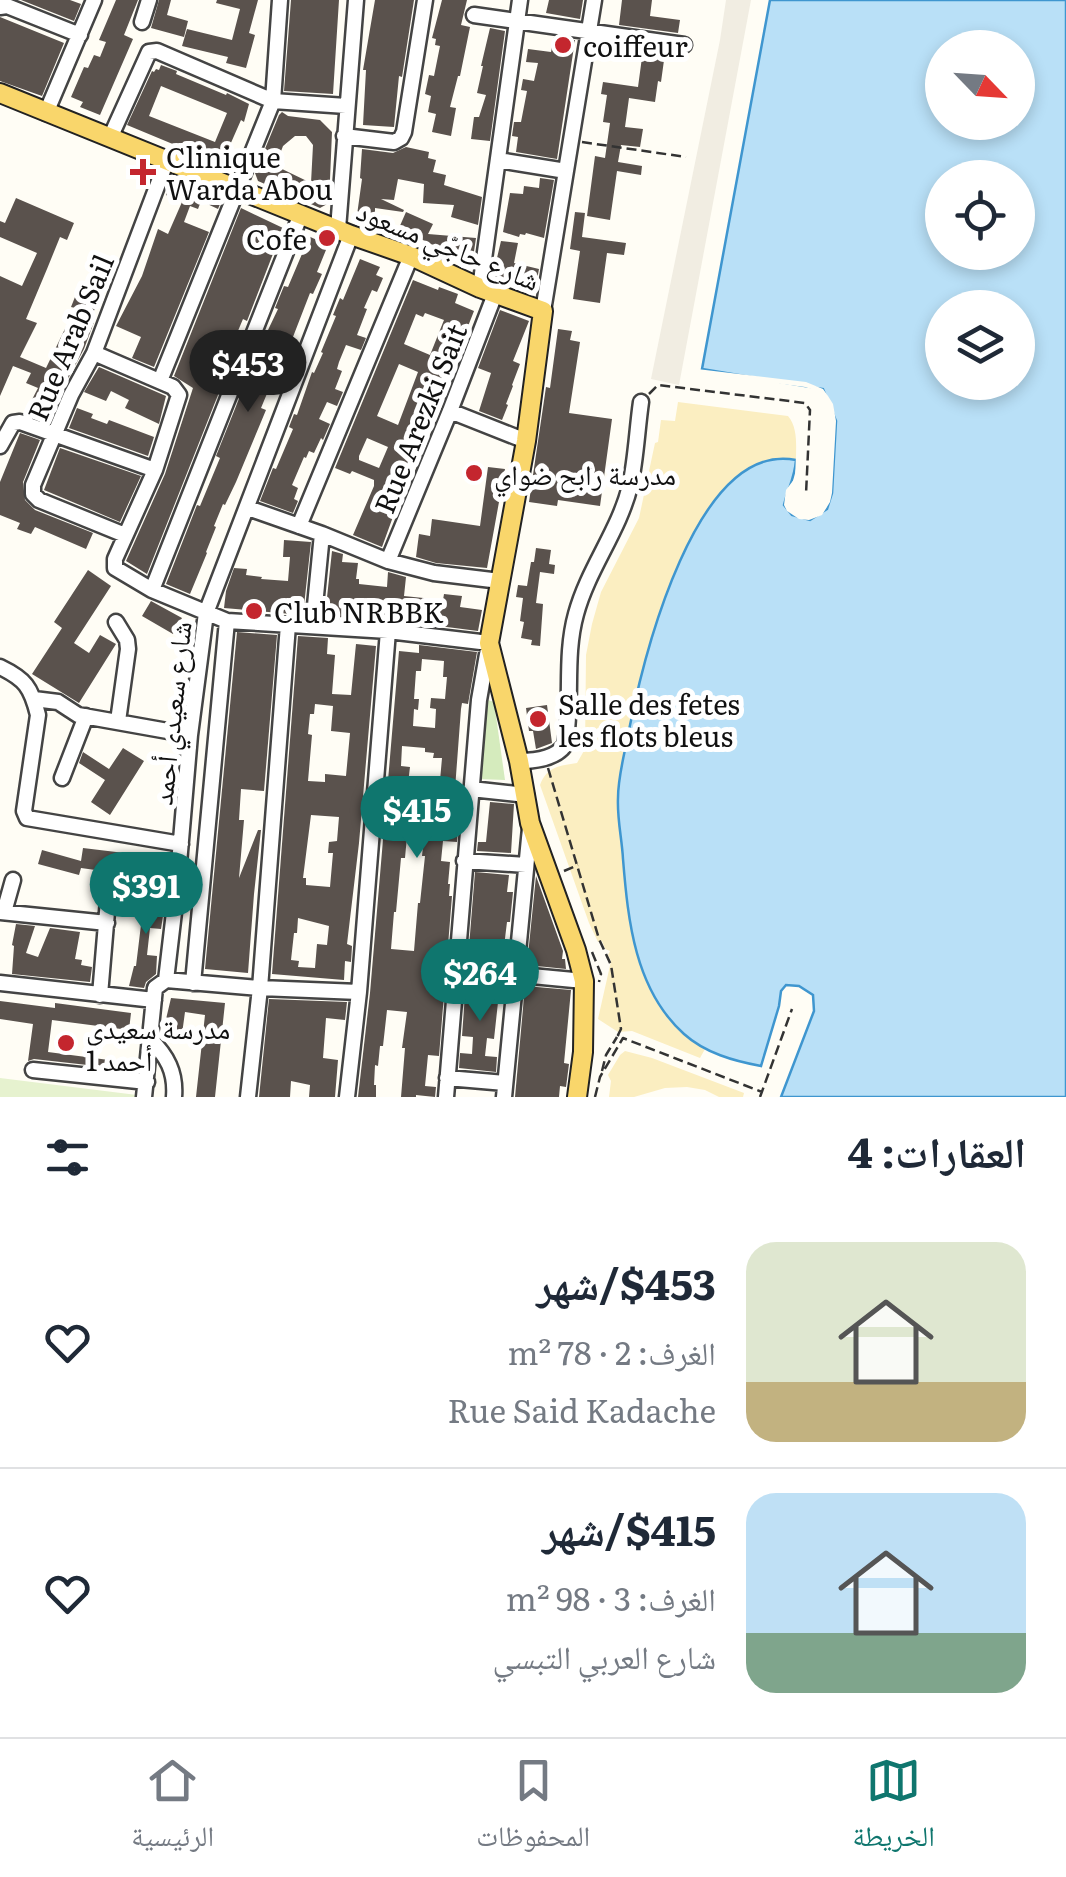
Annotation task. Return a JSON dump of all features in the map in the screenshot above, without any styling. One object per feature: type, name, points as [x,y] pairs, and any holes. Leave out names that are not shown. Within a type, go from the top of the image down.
[{"type":"main road","name":"شارع حاجّي مسعود","points":[[0,93],[543,311]]},
{"type":"main road","points":[[543,311],[526,441],[489,643],[520,761],[530,822],[584,981],[576,1097]]},
{"type":"street","points":[[46,113],[94,0]]},
{"type":"street","points":[[142,22],[148,0]]},
{"type":"street","points":[[160,381],[274,100],[280,0]]},
{"type":"street","name":"شارع سعيدي أحمد","points":[[146,1090],[155,988],[166,980],[206,614],[248,508],[344,232],[344,136],[356,0]]},
{"type":"street","points":[[344,136],[394,142],[401,138],[425,0]]},
{"type":"street","name":"Rue Arezki Sait","points":[[388,561],[450,411],[487,291],[498,160],[520,0]]},
{"type":"street","points":[[543,311],[594,0]]},
{"type":"street","points":[[0,6],[80,34]]},
{"type":"street","points":[[474,15],[684,45]]},
{"type":"street","points":[[110,138],[149,52],[274,100],[346,106]]},
{"type":"street","name":"Rue Arab Sail","points":[[125,535],[32,494],[71,395],[94,353],[167,160]]},
{"type":"street","points":[[498,160],[566,171]]},
{"type":"street","points":[[152,590],[300,214]]},
{"type":"street","points":[[299,526],[412,256]]},
{"type":"street","points":[[94,353],[173,386],[179,394],[155,470],[125,535],[115,568],[152,590],[227,621],[388,631],[489,643],[479,700],[446,1097]]},
{"type":"street","points":[[520,761],[560,752],[565,745],[568,657],[575,616],[630,487],[641,402]]},
{"type":"street","points":[[450,411],[526,441]]},
{"type":"street","points":[[0,446],[13,424],[20,422],[155,470]]},
{"type":"street","points":[[248,508],[388,561],[434,574],[500,581]]},
{"type":"street","points":[[312,626],[322,534]]},
{"type":"street","points":[[193,983],[227,621]]},
{"type":"street","points":[[116,622],[128,649],[118,721]]},
{"type":"street","points":[[248,1097],[288,624]]},
{"type":"street","points":[[347,1097],[388,631]]},
{"type":"street","points":[[0,667],[23,678],[38,715],[24,811],[27,818],[182,844]]},
{"type":"street","points":[[34,700],[58,702],[78,715],[190,734]]},
{"type":"street","points":[[62,778],[86,716]]},
{"type":"street","points":[[471,789],[526,795]]},
{"type":"street","points":[[448,1078],[504,1090],[530,822]]},
{"type":"street","points":[[464,860],[526,865]]},
{"type":"street","points":[[100,995],[113,882],[119,878],[177,888]]},
{"type":"street","points":[[13,880],[2,912],[107,924]]},
{"type":"street","points":[[457,969],[584,981]]},
{"type":"street","points":[[166,980],[359,992]]},
{"type":"street","points":[[0,983],[154,1000]]},
{"type":"street","points":[[150,1039],[174,1074],[174,1097]]},
{"type":"street","points":[[33,1070],[146,1090]]},
{"type":"path","points":[[570,140],[686,157]]},
{"type":"path","points":[[641,402],[658,385],[805,403],[810,410],[806,494]]},
{"type":"path","points":[[545,757],[610,965],[622,1030],[595,1097]]},
{"type":"path","points":[[563,872],[578,865]]},
{"type":"path","points":[[594,958],[605,952]]},
{"type":"path","points":[[621,1036],[761,1094],[792,1008]]},
{"type":"green space","points":[[488,700],[494,702],[505,780],[478,779]]},
{"type":"green space","points":[[0,1078],[137,1095],[137,1097],[0,1097]]},
{"type":"sand","points":[[678,402],[788,416],[796,443],[796,460],[760,463],[729,484],[702,519],[661,609],[620,774],[618,815],[634,940],[652,989],[665,1011],[705,1049],[700,1058],[632,1031],[618,1032],[598,1019],[610,951],[602,941],[598,942],[589,923],[540,785],[550,770],[577,763],[585,749],[586,655],[592,624],[601,592],[639,518],[661,420],[675,421]]},
{"type":"sand","points":[[625,1051],[744,1093],[743,1097],[719,1097],[687,1087],[665,1088],[634,1097],[609,1097],[608,1075]]},
{"type":"shaded area","points":[[726,0],[751,0],[679,385],[651,379]]},
{"type":"water","points":[[770,0],[1066,0],[1066,1097],[781,1097],[814,1011],[813,995],[799,986],[786,985],[781,991],[761,1066],[720,1055],[692,1041],[668,1016],[644,976],[625,883],[618,798],[636,697],[661,609],[702,518],[729,484],[760,463],[796,460],[784,505],[792,515],[810,520],[827,509],[832,493],[836,421],[823,389],[702,369]]},
{"type":"pier","points":[[697,369],[806,382],[823,389],[833,404],[836,421],[832,493],[822,515],[799,519],[784,505],[786,490],[795,478],[796,455],[801,460],[800,479],[791,492],[791,508],[809,515],[826,501],[831,421],[824,399],[805,387],[702,374]]},
{"type":"building","points":[[21,0],[70,0],[81,4],[74,21]]},
{"type":"building","points":[[116,0],[138,0],[124,35],[133,39],[100,115],[80,107],[83,102],[71,97],[84,67],[88,68],[94,55],[100,57],[106,42],[99,40]]},
{"type":"building","points":[[159,0],[171,0],[167,15],[188,21],[184,37],[151,28]]},
{"type":"building","points":[[258,0],[249,33],[255,35],[246,68],[226,63],[228,57],[182,46],[187,29],[232,40],[240,9],[216,3]]},
{"type":"building","points":[[291,0],[339,0],[333,94],[284,91]]},
{"type":"building","points":[[375,0],[414,0],[394,127],[363,125],[363,70]]},
{"type":"building","points":[[442,0],[467,0],[461,25],[470,27],[450,107],[456,108],[451,136],[432,132],[436,114],[428,112],[431,96],[425,94],[429,75],[434,76],[440,46],[432,38]]},
{"type":"building","points":[[549,0],[583,0],[580,19],[546,13]]},
{"type":"building","points":[[622,0],[652,0],[650,16],[680,20],[678,33],[619,25]]},
{"type":"building","points":[[0,17],[64,43],[42,96],[0,81]]},
{"type":"building","points":[[490,28],[505,31],[490,141],[471,139],[474,117],[479,117],[486,95],[477,93]]},
{"type":"building","points":[[554,37],[575,40],[557,159],[516,152],[518,137],[512,136],[514,122],[521,122],[527,91],[521,90],[523,79],[534,81],[538,63],[526,62],[528,49],[551,52]]},
{"type":"building","points":[[643,50],[665,53],[661,82],[658,81],[655,102],[629,98],[625,127],[643,129],[640,147],[621,145],[618,162],[642,166],[641,175],[617,171],[610,220],[587,216],[595,156],[605,158],[610,123],[603,122],[607,95],[601,94],[603,82],[638,87]]},
{"type":"building","points":[[161,65],[177,71],[176,74],[249,104],[223,161],[216,162],[127,125],[152,71],[159,70]],"holes":[[[161,86],[227,113],[215,142],[149,116]]]},
{"type":"building","points":[[282,112],[320,120],[332,132],[329,203],[320,208],[258,181],[255,173]],"holes":[[[295,136],[306,136],[313,145],[311,183],[280,168],[277,162],[283,146]]]},
{"type":"building","points":[[406,147],[429,152],[428,158],[436,160],[433,172],[446,175],[444,185],[482,197],[478,225],[451,217],[454,205],[423,203],[424,184],[398,179],[394,200],[381,199],[403,212],[375,208],[375,227],[358,224],[362,149],[393,153]]},
{"type":"building","points":[[173,177],[223,197],[218,209],[201,201],[198,209],[190,206],[184,222],[209,232],[154,367],[132,358],[141,337],[116,326],[142,276],[158,229],[168,234],[182,202],[166,195]]},
{"type":"building","points":[[540,178],[554,180],[544,238],[503,232],[510,193],[523,194],[524,186],[539,188]]},
{"type":"building","points":[[16,198],[74,223],[67,240],[60,237],[26,319],[37,323],[20,357],[46,368],[75,308],[71,307],[79,287],[88,291],[101,260],[115,266],[90,320],[94,322],[84,349],[49,419],[25,413],[38,388],[26,383],[31,373],[13,366],[0,396],[0,276],[22,286],[37,253],[0,237],[0,221],[5,223]]},
{"type":"building","points":[[241,208],[283,228],[247,321],[243,319],[232,345],[237,347],[147,574],[126,561],[165,474],[193,388],[174,376]]},
{"type":"building","points":[[406,212],[433,224],[428,234],[476,238],[473,258],[437,254],[437,247],[399,228]]},
{"type":"building","points":[[575,212],[585,213],[582,237],[626,243],[624,255],[607,253],[600,303],[573,299],[580,251],[570,249]]},
{"type":"building","points":[[306,235],[328,245],[317,272],[322,274],[313,294],[310,293],[261,408],[266,410],[223,504],[190,594],[166,584],[220,458],[216,456],[284,286],[288,287],[302,254],[298,253]]},
{"type":"building","points":[[501,241],[518,243],[514,263],[539,269],[536,285],[512,280],[510,286],[492,279]]},
{"type":"building","points":[[360,259],[380,267],[376,275],[383,278],[364,308],[367,309],[357,335],[366,338],[361,350],[346,345],[339,362],[337,369],[342,371],[335,389],[343,392],[337,406],[327,402],[319,419],[330,424],[314,453],[309,451],[304,457],[292,485],[298,488],[293,513],[260,501],[323,353],[340,298],[343,300]]},
{"type":"building","points":[[413,280],[458,294],[455,303],[474,311],[454,362],[444,358],[442,393],[410,461],[414,462],[382,547],[353,535],[374,480],[335,468]],"holes":[[[425,313],[444,320],[430,355],[404,344],[416,314],[423,317]],[[399,364],[418,372],[398,425],[377,416]],[[367,438],[388,447],[379,468],[359,460]]]},
{"type":"building","points":[[500,310],[529,321],[513,361],[520,364],[502,420],[479,411],[491,373],[478,368]]},
{"type":"building","points":[[558,329],[572,331],[570,340],[580,342],[569,413],[612,419],[600,506],[558,500],[557,506],[529,502]]},
{"type":"building","points":[[99,367],[166,396],[159,424],[125,408],[129,400],[111,391],[106,401],[84,392]]},
{"type":"building","points":[[77,408],[93,414],[91,418],[107,424],[109,420],[154,437],[148,456],[69,428]]},
{"type":"building","points":[[20,433],[40,440],[23,482],[25,500],[35,510],[93,533],[86,549],[35,527],[31,534],[17,529],[20,523],[0,515],[0,482]]},
{"type":"building","points":[[60,448],[141,476],[120,522],[44,490]]},
{"type":"building","points":[[488,467],[505,469],[487,568],[416,557],[419,534],[430,536],[432,519],[480,526]]},
{"type":"building","points":[[284,540],[311,542],[303,615],[224,608],[234,568],[247,569],[246,575],[261,579],[288,581],[290,557],[283,557]]},
{"type":"building","points":[[536,548],[551,550],[549,564],[555,565],[554,574],[540,572],[536,603],[543,604],[540,646],[521,638],[523,598],[516,597],[518,585],[527,586]]},
{"type":"building","points":[[332,551],[343,554],[342,562],[358,563],[359,584],[387,587],[388,572],[406,577],[404,596],[443,600],[444,594],[462,596],[460,607],[482,610],[478,631],[361,616],[325,616]]},
{"type":"building","points":[[88,570],[111,586],[74,643],[89,653],[100,635],[116,644],[79,703],[32,674],[62,628],[54,622]]},
{"type":"building","points":[[151,601],[182,618],[173,634],[142,616]]},
{"type":"building","points":[[237,632],[277,635],[264,791],[241,789],[239,820],[244,820],[239,878],[261,830],[248,973],[205,969]]},
{"type":"building","points":[[298,636],[328,638],[327,654],[335,655],[332,694],[351,695],[356,644],[376,646],[347,944],[352,946],[351,962],[345,961],[344,980],[272,974]],"holes":[[[315,704],[333,706],[331,731],[350,733],[346,776],[325,774],[325,782],[308,781],[312,735],[308,734]],[[311,815],[339,817],[337,841],[329,842],[328,853],[333,853],[330,887],[306,885],[303,878]],[[298,918],[329,926],[327,945],[317,944],[315,968],[298,967],[299,961],[291,960]]]},
{"type":"building","points":[[419,645],[477,652],[468,704],[462,703],[461,709],[455,789],[461,791],[457,842],[443,841],[441,861],[450,862],[448,884],[452,896],[439,1056],[428,1055],[425,1086],[436,1087],[435,1097],[401,1097],[407,1012],[387,1010],[383,1046],[378,1066],[375,1065],[376,1097],[358,1097],[399,651],[419,653]],"holes":[[[422,659],[444,661],[445,699],[431,698],[430,708],[436,709],[435,728],[413,726],[419,699],[414,699],[416,671],[421,671]],[[402,746],[425,748],[425,752],[434,753],[433,758],[442,758],[439,792],[430,792],[429,810],[405,808],[410,767],[401,766]],[[407,836],[424,837],[414,951],[391,949],[401,858],[405,858]]]},
{"type":"building","name":"Salle des fetes les flots bleus","points":[[547,705],[552,743],[536,749],[526,708]]},
{"type":"building","points":[[123,748],[144,761],[110,815],[91,802],[105,780],[79,763],[83,752],[109,769]]},
{"type":"building","points":[[490,802],[514,804],[511,853],[477,851],[478,842],[486,842]]},
{"type":"building","points":[[83,848],[169,855],[167,875],[126,866],[110,872],[81,868],[79,875],[38,864],[42,850],[81,861]]},
{"type":"building","points":[[475,872],[509,875],[507,892],[513,892],[502,963],[468,959]]},
{"type":"building","points":[[536,876],[563,951],[566,969],[527,965]]},
{"type":"building","points":[[121,890],[162,896],[161,929],[150,928],[147,955],[157,956],[156,974],[144,988],[129,986],[136,966],[144,900],[119,895]]},
{"type":"building","points":[[16,924],[35,926],[26,953],[38,957],[50,928],[80,932],[75,959],[92,967],[90,982],[12,974]]},
{"type":"building","points":[[466,981],[500,984],[494,1039],[487,1038],[485,1056],[497,1057],[496,1072],[459,1068],[460,1053],[472,1054],[473,1037],[462,1036]]},
{"type":"building","points":[[525,986],[571,990],[564,1063],[569,1064],[566,1087],[560,1086],[559,1097],[515,1097]]},
{"type":"building","points":[[171,998],[225,1003],[215,1097],[196,1097],[205,1015],[185,1012],[182,1034],[163,1032]]},
{"type":"building","points":[[269,999],[347,1002],[345,1020],[326,1018],[323,1058],[338,1060],[335,1097],[309,1097],[310,1085],[291,1081],[290,1097],[259,1097]]},
{"type":"building","points":[[0,1001],[55,1008],[55,1003],[131,1013],[129,1030],[52,1020],[48,1052],[124,1062],[123,1069],[28,1061],[33,1024],[0,1019]]},
{"type":"place","name":"coiffeur","points":[[563,45]]},
{"type":"place","name":"Clinique Warda Abou","points":[[143,172]]},
{"type":"place","name":"Cofe","points":[[327,238]]},
{"type":"place","name":"مدرسة رابح ضواي","points":[[474,473]]},
{"type":"place","name":"Club NRBBK","points":[[254,611]]},
{"type":"place","name":"Salle des fetes les flots bleus","points":[[538,719]]},
{"type":"place","name":"مدرسة سعيدي أحمد 1","points":[[66,1043]]}]
